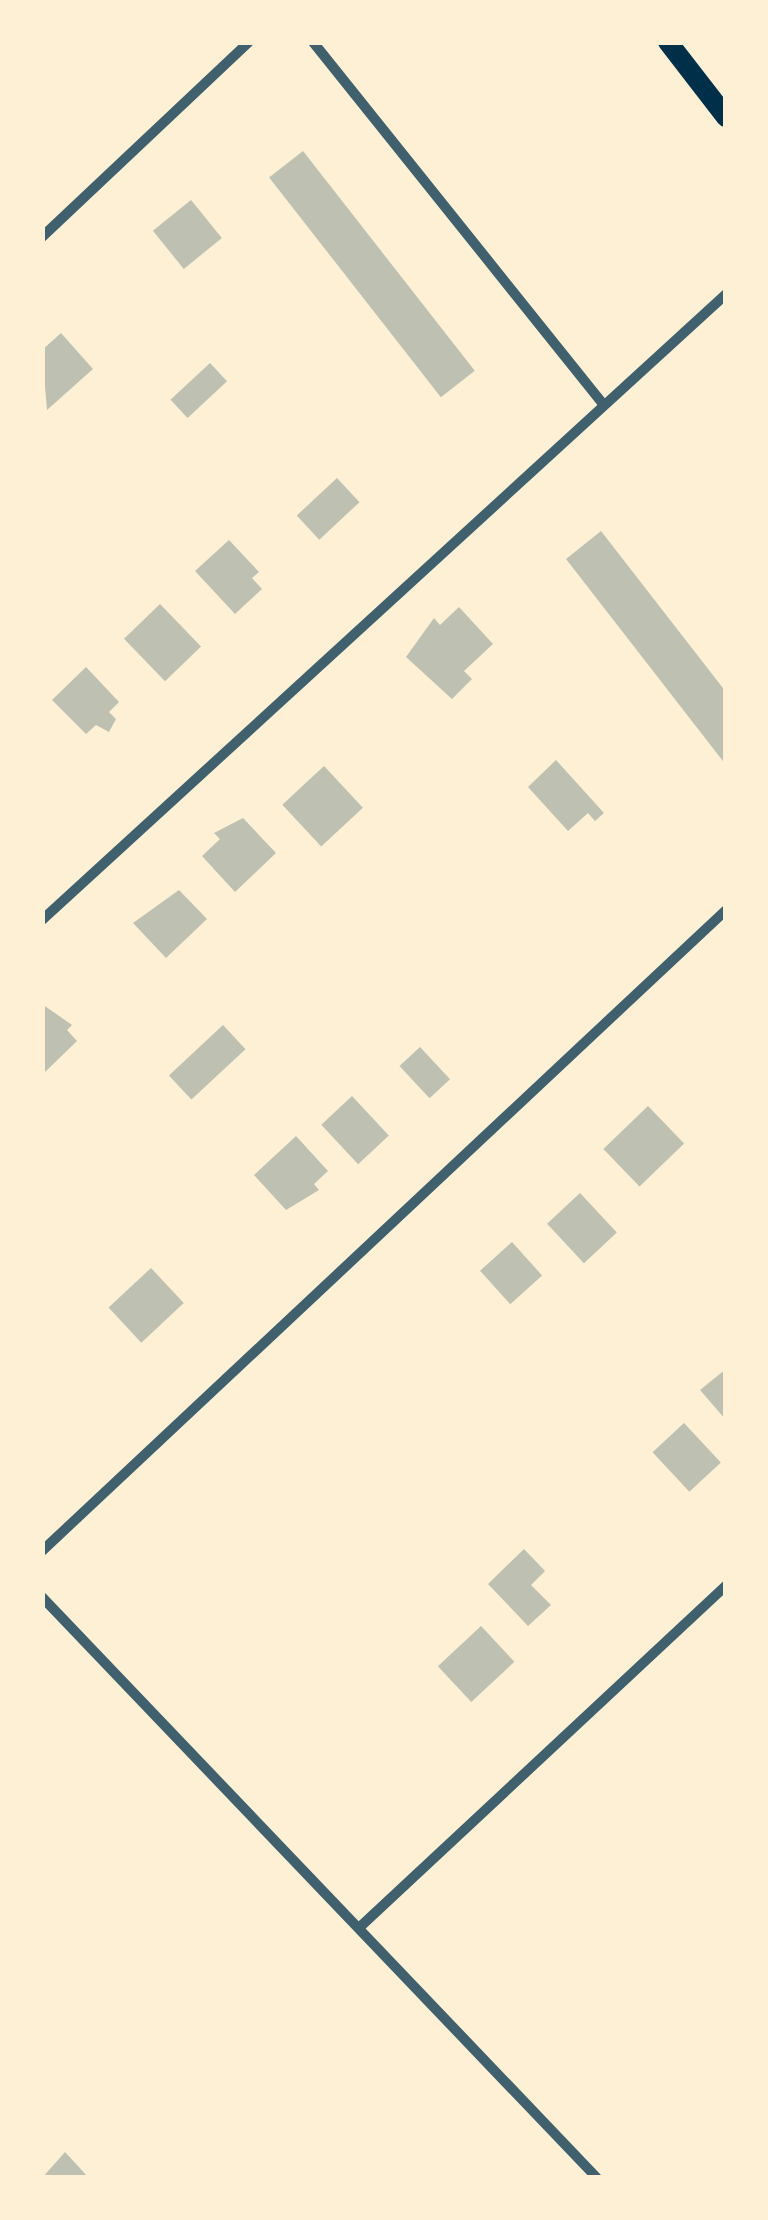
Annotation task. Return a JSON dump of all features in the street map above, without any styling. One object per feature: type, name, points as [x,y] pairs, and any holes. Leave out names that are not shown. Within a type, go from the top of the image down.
[{"type":"main road","points":[[668,42],[726,117]]},
{"type":"street","points":[[42,236],[248,42]]},
{"type":"street","points":[[313,42],[604,405]]},
{"type":"street","points":[[42,920],[726,294]]},
{"type":"street","points":[[42,1552],[726,910]]},
{"type":"street","points":[[361,1926],[726,1586]]},
{"type":"street","points":[[42,1597],[361,1926],[597,2178]]},
{"type":"building","points":[[303,151],[475,371],[441,397],[269,177]]},
{"type":"building","points":[[191,200],[222,238],[184,269],[153,231]]},
{"type":"building","points":[[61,333],[93,369],[47,410],[42,350]]},
{"type":"building","points":[[210,363],[227,381],[188,418],[171,400]]},
{"type":"building","points":[[337,478],[360,502],[319,540],[297,516]]},
{"type":"building","points":[[601,531],[726,692],[726,765],[566,559]]},
{"type":"building","points":[[229,540],[259,572],[252,578],[262,589],[235,614],[195,571]]},
{"type":"building","points":[[160,604],[201,646],[165,681],[124,639]]},
{"type":"building","points":[[459,607],[493,644],[464,671],[472,679],[452,699],[406,657],[434,618],[440,625]]},
{"type":"building","points":[[86,667],[119,702],[109,712],[116,719],[109,732],[96,725],[86,734],[52,700]]},
{"type":"building","points":[[556,760],[604,813],[595,821],[588,813],[568,831],[528,787]]},
{"type":"building","points":[[324,766],[363,808],[321,847],[282,805]]},
{"type":"building","points":[[243,818],[276,853],[235,892],[202,856],[220,839],[214,833]]},
{"type":"building","points":[[179,890],[207,919],[166,958],[133,923]]},
{"type":"building","points":[[42,1004],[72,1025],[67,1030],[77,1041],[45,1072]]},
{"type":"building","points":[[223,1025],[246,1049],[191,1100],[169,1075]]},
{"type":"building","points":[[420,1047],[450,1079],[430,1098],[400,1066]]},
{"type":"building","points":[[352,1096],[389,1135],[358,1164],[321,1125]]},
{"type":"building","points":[[648,1106],[684,1143],[640,1186],[603,1149]]},
{"type":"building","points":[[296,1136],[328,1171],[314,1184],[319,1190],[286,1210],[254,1175]]},
{"type":"building","points":[[580,1193],[617,1232],[584,1263],[547,1224]]},
{"type":"building","points":[[512,1242],[542,1275],[510,1304],[480,1271]]},
{"type":"building","points":[[151,1268],[184,1303],[141,1343],[109,1308]]},
{"type":"building","points":[[726,1369],[726,1420],[700,1390]]},
{"type":"building","points":[[684,1423],[721,1462],[689,1492],[653,1452]]},
{"type":"building","points":[[524,1549],[545,1571],[531,1585],[551,1605],[528,1626],[488,1584]]},
{"type":"building","points":[[481,1626],[514,1662],[471,1702],[438,1666]]},
{"type":"building","points":[[65,2152],[89,2178],[42,2178]]}]
